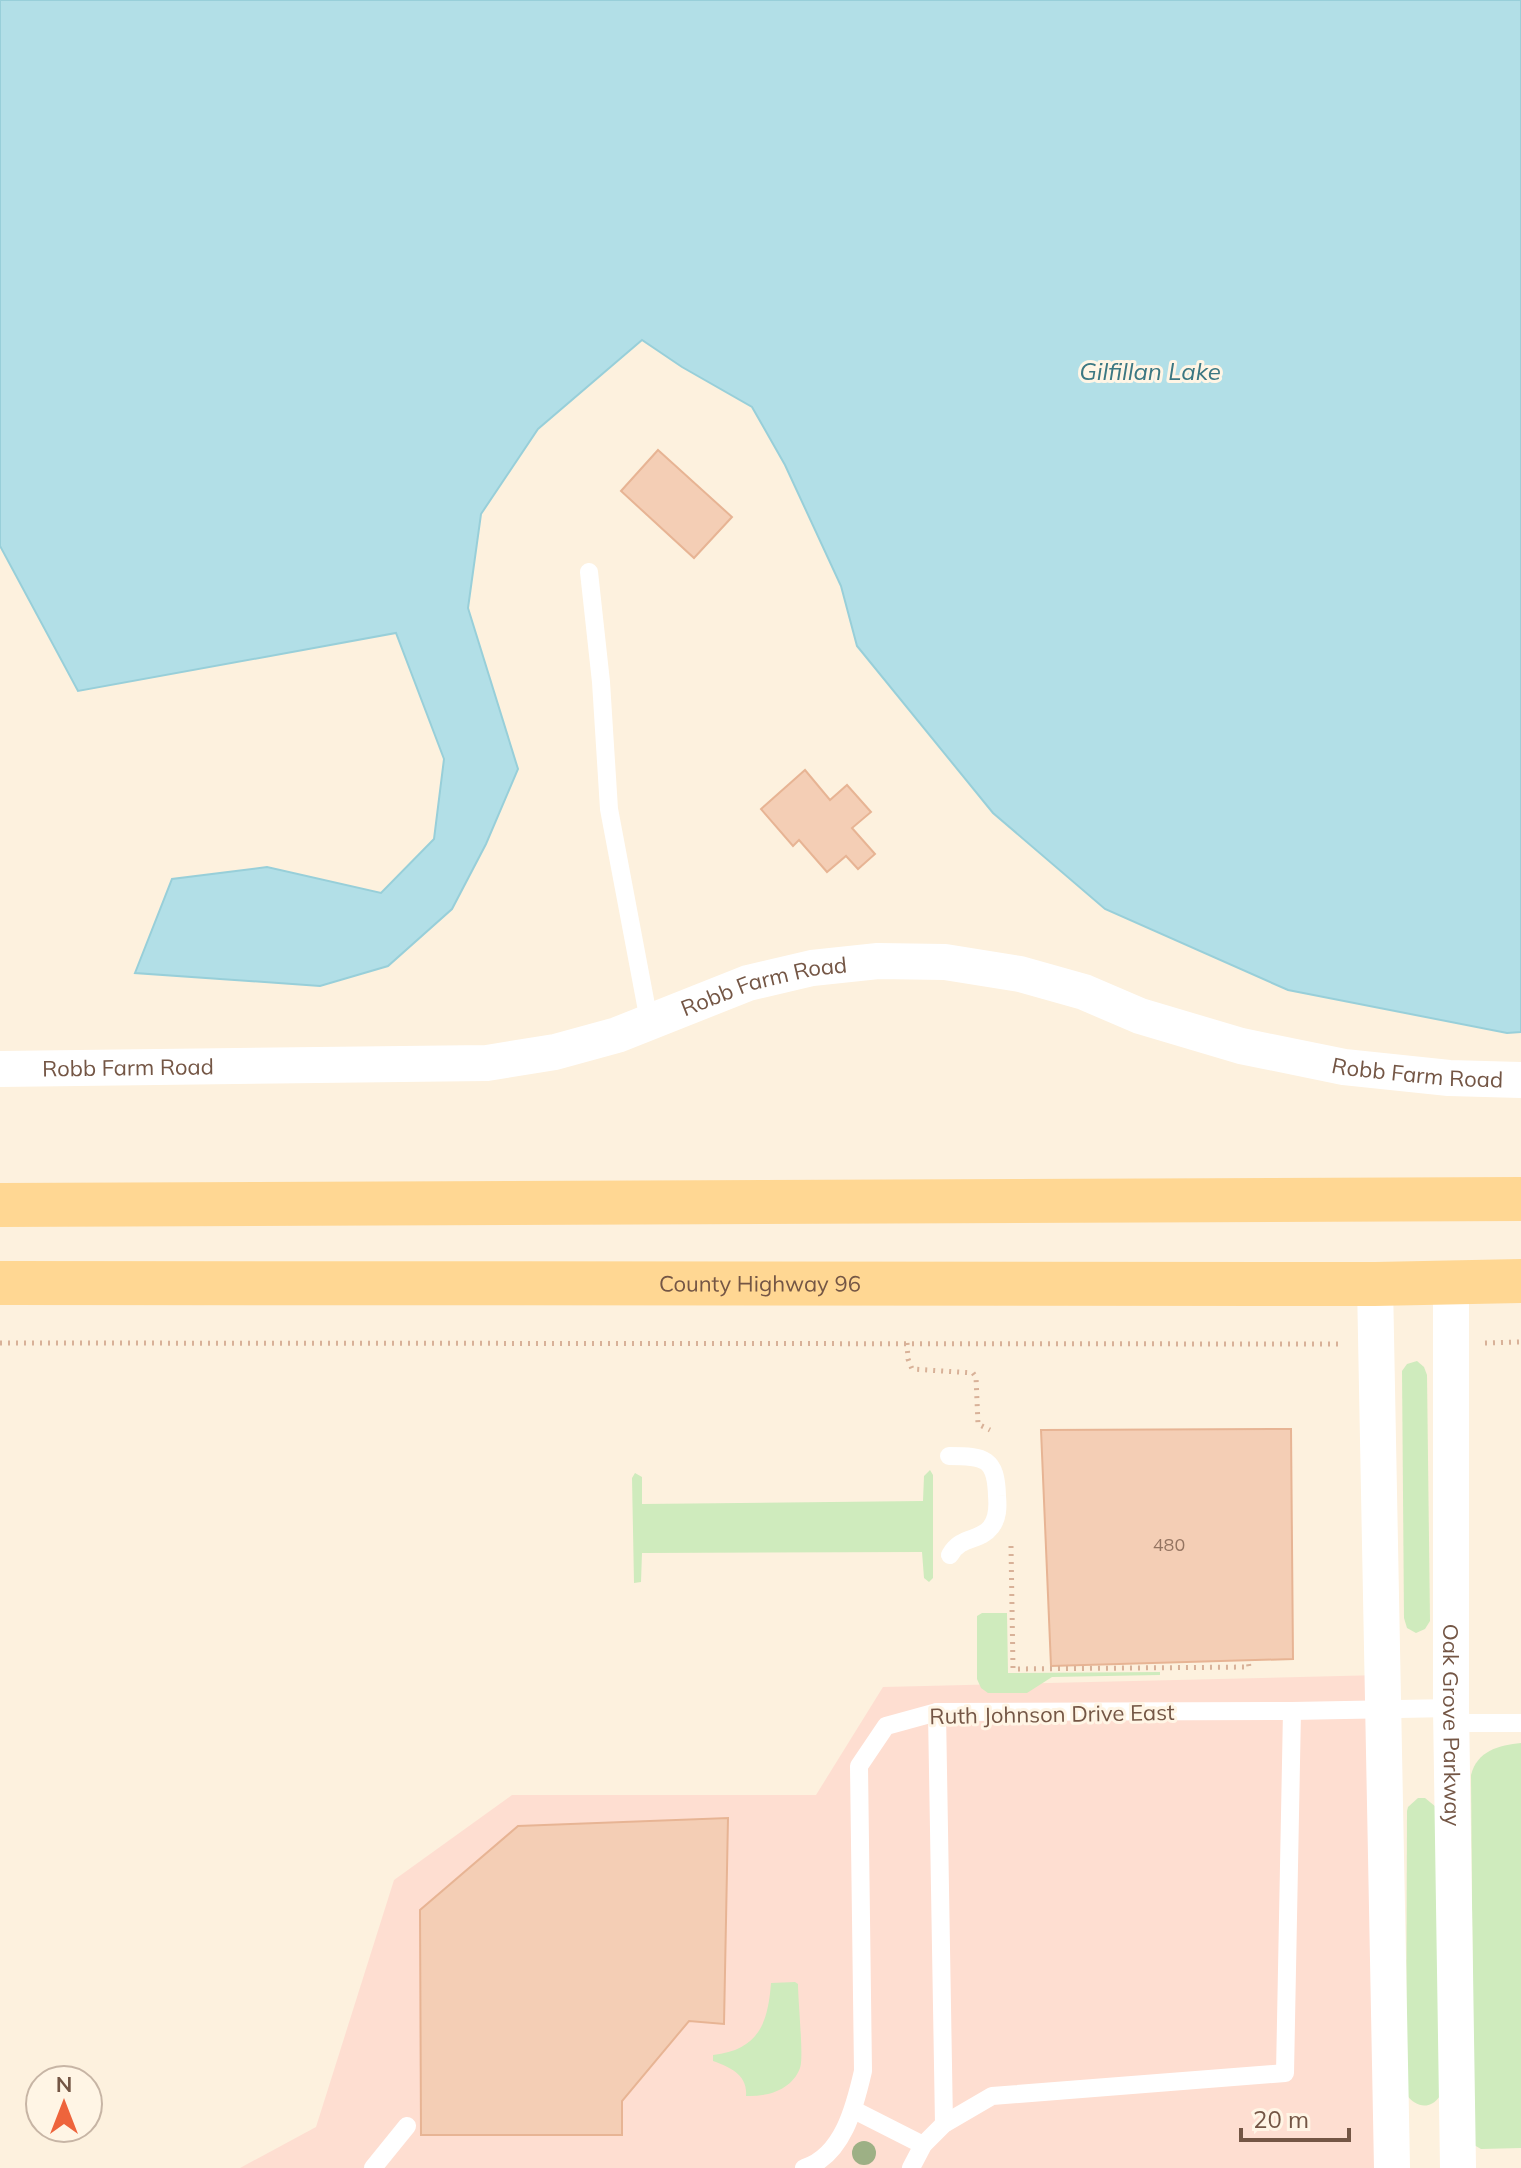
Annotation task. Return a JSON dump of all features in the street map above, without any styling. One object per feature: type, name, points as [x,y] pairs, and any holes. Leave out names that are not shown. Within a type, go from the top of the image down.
[{"type":"main road","points":[[0,1205],[1521,1199]]},
{"type":"main road","name":"County Highway 96","points":[[0,1283],[1375,1284],[1521,1281]]},
{"type":"street","name":"Robb Farm Road","points":[[0,1069],[487,1063],[555,1052],[617,1035],[748,983],[812,968],[878,961],[945,962],[1020,974],[1084,992],[1140,1016],[1212,1037],[1330,1064],[1449,1078],[1521,1080]]},
{"type":"street","name":"Oak Grove Parkway","points":[[1451,1283],[1451,1716],[1458,2168]]},
{"type":"street","points":[[1375,1284],[1392,2168]]},
{"type":"lane","points":[[589,572],[601,682],[609,809],[649,1021]]},
{"type":"lane","points":[[949,1456],[978,1456],[991,1465],[996,1475],[998,1510],[986,1532],[964,1540],[954,1547],[950,1555]]},
{"type":"lane","name":"Ruth Johnson Drive East","points":[[816,2167],[843,2132],[854,2110],[863,2071],[859,1766],[886,1726],[937,1712],[1384,1708],[1521,1723]]},
{"type":"lane","points":[[911,2168],[923,2145],[944,2124],[992,2096],[1285,2073],[1292,1711]]},
{"type":"lane","points":[[937,1712],[944,2124]]},
{"type":"lane","points":[[854,2110],[923,2145]]},
{"type":"lane","points":[[373,2168],[407,2126]]},
{"type":"path","points":[[1451,1343],[1521,1342]]},
{"type":"path","points":[[0,1343],[1377,1344]]},
{"type":"path","points":[[907,1343],[912,1369],[973,1373],[976,1377],[978,1424],[998,1435]]},
{"type":"path","points":[[1012,1538],[1013,1669],[1249,1667],[1248,1660]]},
{"type":"shaded area","points":[[1381,1675],[1386,2168],[240,2168],[316,2127],[394,1880],[512,1795],[816,1795],[883,1687]]},
{"type":"green space","points":[[1417,1361],[1427,1375],[1430,1621],[1425,1629],[1416,1633],[1407,1628],[1404,1618],[1402,1371],[1407,1364]]},
{"type":"green space","points":[[930,1470],[933,1475],[933,1578],[929,1582],[924,1578],[922,1552],[642,1553],[641,1582],[634,1583],[632,1478],[635,1473],[642,1477],[642,1504],[923,1501],[924,1476]]},
{"type":"green space","points":[[982,1613],[1007,1613],[1008,1673],[1160,1672],[1160,1675],[1052,1677],[1027,1693],[988,1693],[981,1688],[977,1679],[977,1616]]},
{"type":"green space","points":[[1521,1743],[1521,2148],[1481,2149],[1474,2145],[1471,1775],[1478,1760],[1490,1751]]},
{"type":"green space","points":[[1418,1798],[1425,1798],[1436,1807],[1440,2096],[1432,2104],[1423,2106],[1406,2094],[1407,1811]]},
{"type":"green space","points":[[771,1983],[798,1984],[800,2068],[791,2082],[778,2091],[746,2096],[741,2077],[713,2061],[713,2055],[741,2047],[758,2032],[767,2011]]},
{"type":"water","name":"Gilfillan Lake","points":[[0,0],[1521,0],[1521,1032],[1507,1033],[1288,990],[1105,909],[993,813],[857,646],[841,586],[785,465],[752,407],[642,340],[538,429],[481,514],[468,608],[518,769],[486,844],[452,909],[388,966],[320,986],[135,973],[172,879],[267,867],[381,893],[434,839],[444,759],[396,633],[78,691],[0,546]]},
{"type":"building","points":[[658,450],[732,517],[694,558],[621,491]]},
{"type":"building","points":[[805,770],[830,800],[847,785],[871,812],[852,828],[875,854],[858,869],[846,856],[827,872],[799,840],[793,846],[761,809]]},
{"type":"building","points":[[1291,1429],[1293,1659],[1051,1666],[1041,1430]]},
{"type":"building","points":[[728,1818],[724,2024],[689,2021],[622,2101],[622,2135],[421,2135],[420,1910],[518,1826]]}]
